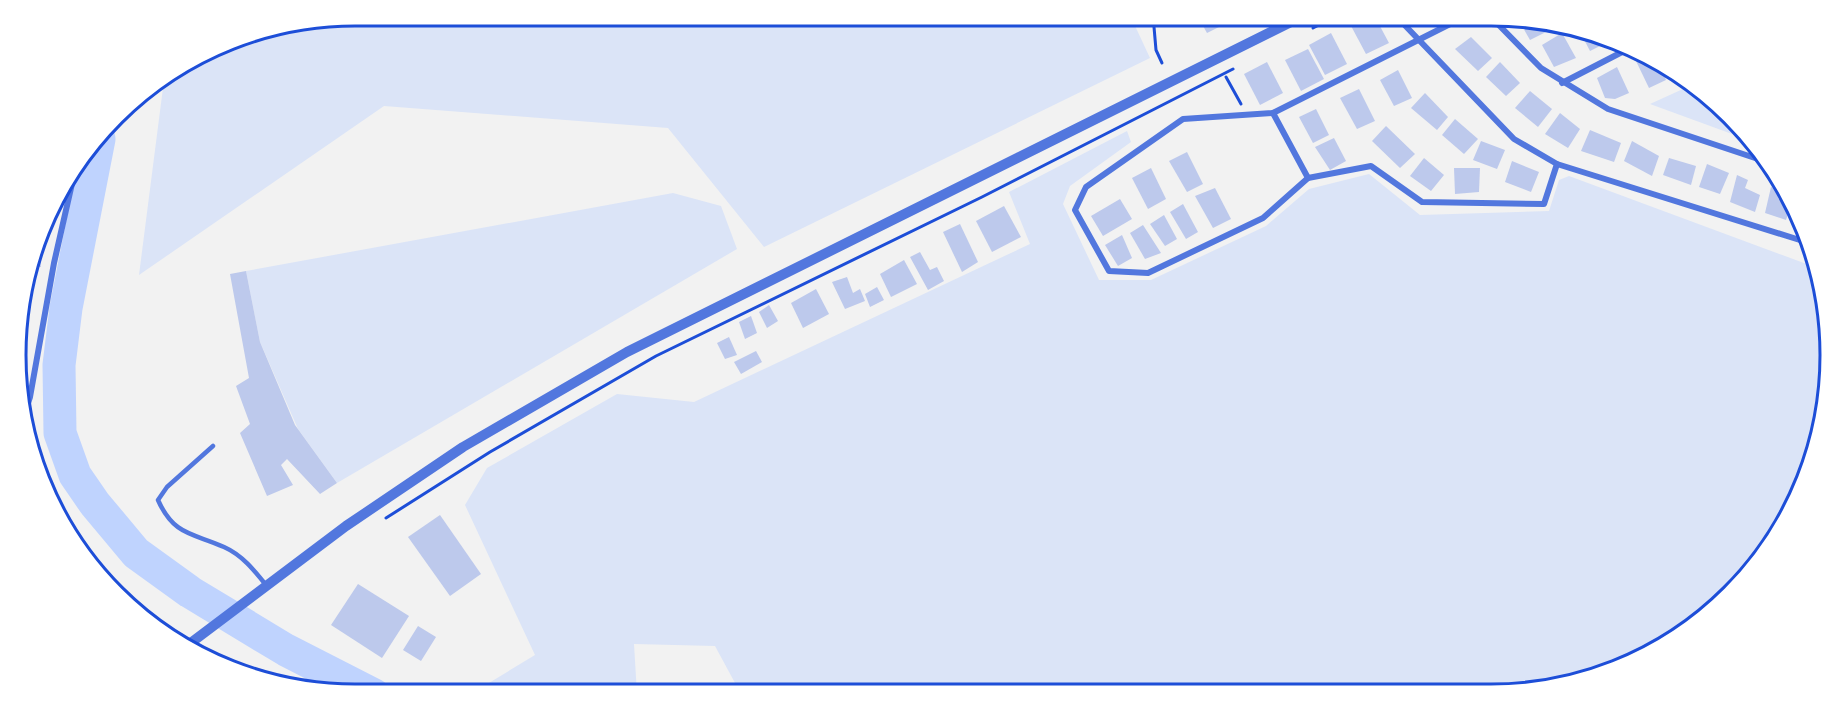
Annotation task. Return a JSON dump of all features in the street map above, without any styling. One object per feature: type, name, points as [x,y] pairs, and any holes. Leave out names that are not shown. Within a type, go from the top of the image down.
[{"type":"street","points":[[193,641],[346,526],[463,447],[627,352],[1285,25]]},
{"type":"street","points":[[1405,25],[1514,139],[1557,164],[1798,239]]},
{"type":"street","points":[[1446,25],[1273,112],[1183,119],[1086,187],[1075,210],[1109,271],[1148,273],[1263,218],[1308,178],[1371,166],[1422,202],[1544,204],[1557,164]]},
{"type":"street","points":[[1499,25],[1541,68],[1562,83],[1608,109],[1754,158]]},
{"type":"street","points":[[1562,83],[1621,53]]},
{"type":"street","points":[[1273,112],[1308,178]]},
{"type":"street","points":[[29,401],[54,263],[71,189]]},
{"type":"lane","points":[[213,446],[167,487],[158,500],[175,526],[189,535],[224,548],[250,565],[266,585]]},
{"type":"path","points":[[1154,25],[1156,50],[1162,63]]},
{"type":"path","points":[[1307,31],[1319,25]]},
{"type":"path","points":[[376,524],[490,452],[656,356],[982,196],[1234,68]]},
{"type":"path","points":[[1226,77],[1246,114]]},
{"type":"shaded area","points":[[355,25],[1135,25],[1150,58],[764,247],[668,128],[384,106],[139,275],[163,87],[209,59],[249,43],[291,32]]},
{"type":"shaded area","points":[[1684,89],[1707,107],[1735,135],[1650,104]]},
{"type":"shaded area","points":[[1127,131],[1131,142],[1070,186],[1063,204],[1099,280],[1151,280],[1266,226],[1309,189],[1369,174],[1420,215],[1549,211],[1559,180],[1569,176],[1806,264],[1817,312],[1820,355],[1817,398],[1802,461],[1786,501],[1764,538],[1738,572],[1707,603],[1673,629],[1636,651],[1596,667],[1533,682],[1512,684],[736,684],[715,646],[634,644],[636,684],[487,684],[535,655],[465,505],[487,468],[617,394],[694,402],[1030,244],[1009,192]]},
{"type":"shaded area","points":[[673,193],[721,206],[737,249],[337,483],[298,429],[260,342],[246,271]]},
{"type":"building","points":[[1203,25],[1223,25],[1207,33]]},
{"type":"building","points":[[1351,25],[1379,25],[1389,43],[1366,54]]},
{"type":"building","points":[[1523,27],[1548,31],[1530,40]]},
{"type":"building","points":[[1331,33],[1347,64],[1325,75],[1309,45]]},
{"type":"building","points":[[1563,34],[1576,58],[1554,67],[1542,45]]},
{"type":"building","points":[[1471,37],[1492,58],[1478,71],[1455,49]]},
{"type":"building","points":[[1584,40],[1602,45],[1590,51]]},
{"type":"building","points":[[1308,49],[1324,79],[1301,91],[1285,60]]},
{"type":"building","points":[[1636,61],[1664,76],[1666,80],[1649,88]]},
{"type":"building","points":[[1267,62],[1283,93],[1260,105],[1244,74]]},
{"type":"building","points":[[1500,62],[1520,83],[1506,96],[1486,77]]},
{"type":"building","points":[[1617,67],[1629,93],[1615,99],[1605,98],[1597,78]]},
{"type":"building","points":[[1398,70],[1412,98],[1394,106],[1380,80]]},
{"type":"building","points":[[1359,89],[1375,121],[1357,129],[1340,98]]},
{"type":"building","points":[[1530,91],[1552,109],[1538,127],[1515,108]]},
{"type":"building","points":[[1425,93],[1448,117],[1437,130],[1411,108]]},
{"type":"building","points":[[1316,109],[1329,135],[1313,143],[1299,117]]},
{"type":"building","points":[[1560,113],[1580,129],[1568,148],[1545,134]]},
{"type":"building","points":[[1455,119],[1478,139],[1464,154],[1442,135]]},
{"type":"building","points":[[1386,126],[1415,154],[1400,168],[1372,141]]},
{"type":"building","points":[[1590,130],[1621,143],[1614,162],[1581,151]]},
{"type":"building","points":[[1334,138],[1346,161],[1330,170],[1315,147]]},
{"type":"building","points":[[1481,141],[1505,150],[1497,169],[1473,160]]},
{"type":"building","points":[[1632,141],[1659,156],[1652,176],[1624,161]]},
{"type":"building","points":[[1187,152],[1203,184],[1187,192],[1169,161]]},
{"type":"building","points":[[1424,158],[1444,175],[1431,191],[1410,176]]},
{"type":"building","points":[[1669,158],[1696,166],[1691,185],[1663,175]]},
{"type":"building","points":[[1512,161],[1539,172],[1531,192],[1505,182]]},
{"type":"building","points":[[1707,164],[1729,173],[1720,194],[1699,187]]},
{"type":"building","points":[[1151,168],[1166,199],[1148,209],[1132,178]]},
{"type":"building","points":[[1454,168],[1480,168],[1479,192],[1455,194]]},
{"type":"building","points":[[1737,175],[1748,180],[1745,188],[1760,195],[1755,212],[1730,202]]},
{"type":"building","points":[[1771,187],[1774,188],[1788,214],[1786,220],[1765,213]]},
{"type":"building","points":[[1215,188],[1231,219],[1213,228],[1195,196]]},
{"type":"building","points":[[1120,199],[1132,219],[1103,236],[1091,216]]},
{"type":"building","points":[[1183,204],[1198,232],[1186,239],[1170,212]]},
{"type":"building","points":[[1004,206],[1021,237],[992,252],[976,221]]},
{"type":"building","points":[[1164,215],[1177,239],[1165,246],[1150,224]]},
{"type":"building","points":[[960,224],[978,262],[962,272],[943,232]]},
{"type":"building","points":[[1143,225],[1161,253],[1145,259],[1130,233]]},
{"type":"building","points":[[1122,235],[1132,258],[1118,266],[1105,245]]},
{"type":"building","points":[[920,252],[930,270],[937,267],[944,281],[928,290],[910,257]]},
{"type":"building","points":[[904,260],[917,284],[891,297],[880,274]]},
{"type":"building","points":[[246,271],[260,342],[295,425],[337,483],[320,494],[287,459],[281,465],[293,485],[267,496],[240,433],[250,424],[236,386],[249,378],[230,274]]},
{"type":"building","points":[[847,277],[853,293],[860,289],[865,301],[845,309],[832,282]]},
{"type":"building","points":[[877,287],[884,300],[870,307],[865,294]]},
{"type":"building","points":[[816,289],[829,314],[803,328],[791,303]]},
{"type":"building","points":[[769,305],[778,321],[767,328],[759,312]]},
{"type":"building","points":[[751,316],[757,333],[745,339],[739,322]]},
{"type":"building","points":[[729,337],[737,355],[725,359],[717,343]]},
{"type":"building","points":[[756,351],[762,362],[741,374],[734,362]]},
{"type":"building","points":[[440,515],[481,574],[450,596],[408,537]]},
{"type":"building","points":[[358,584],[409,616],[382,658],[331,625]]},
{"type":"building","points":[[418,626],[436,637],[421,661],[403,650]]},
{"type":"waterway","points":[[97,151],[66,308],[59,365],[60,433],[75,475],[95,504],[136,553],[190,592],[286,650],[352,684]]}]
